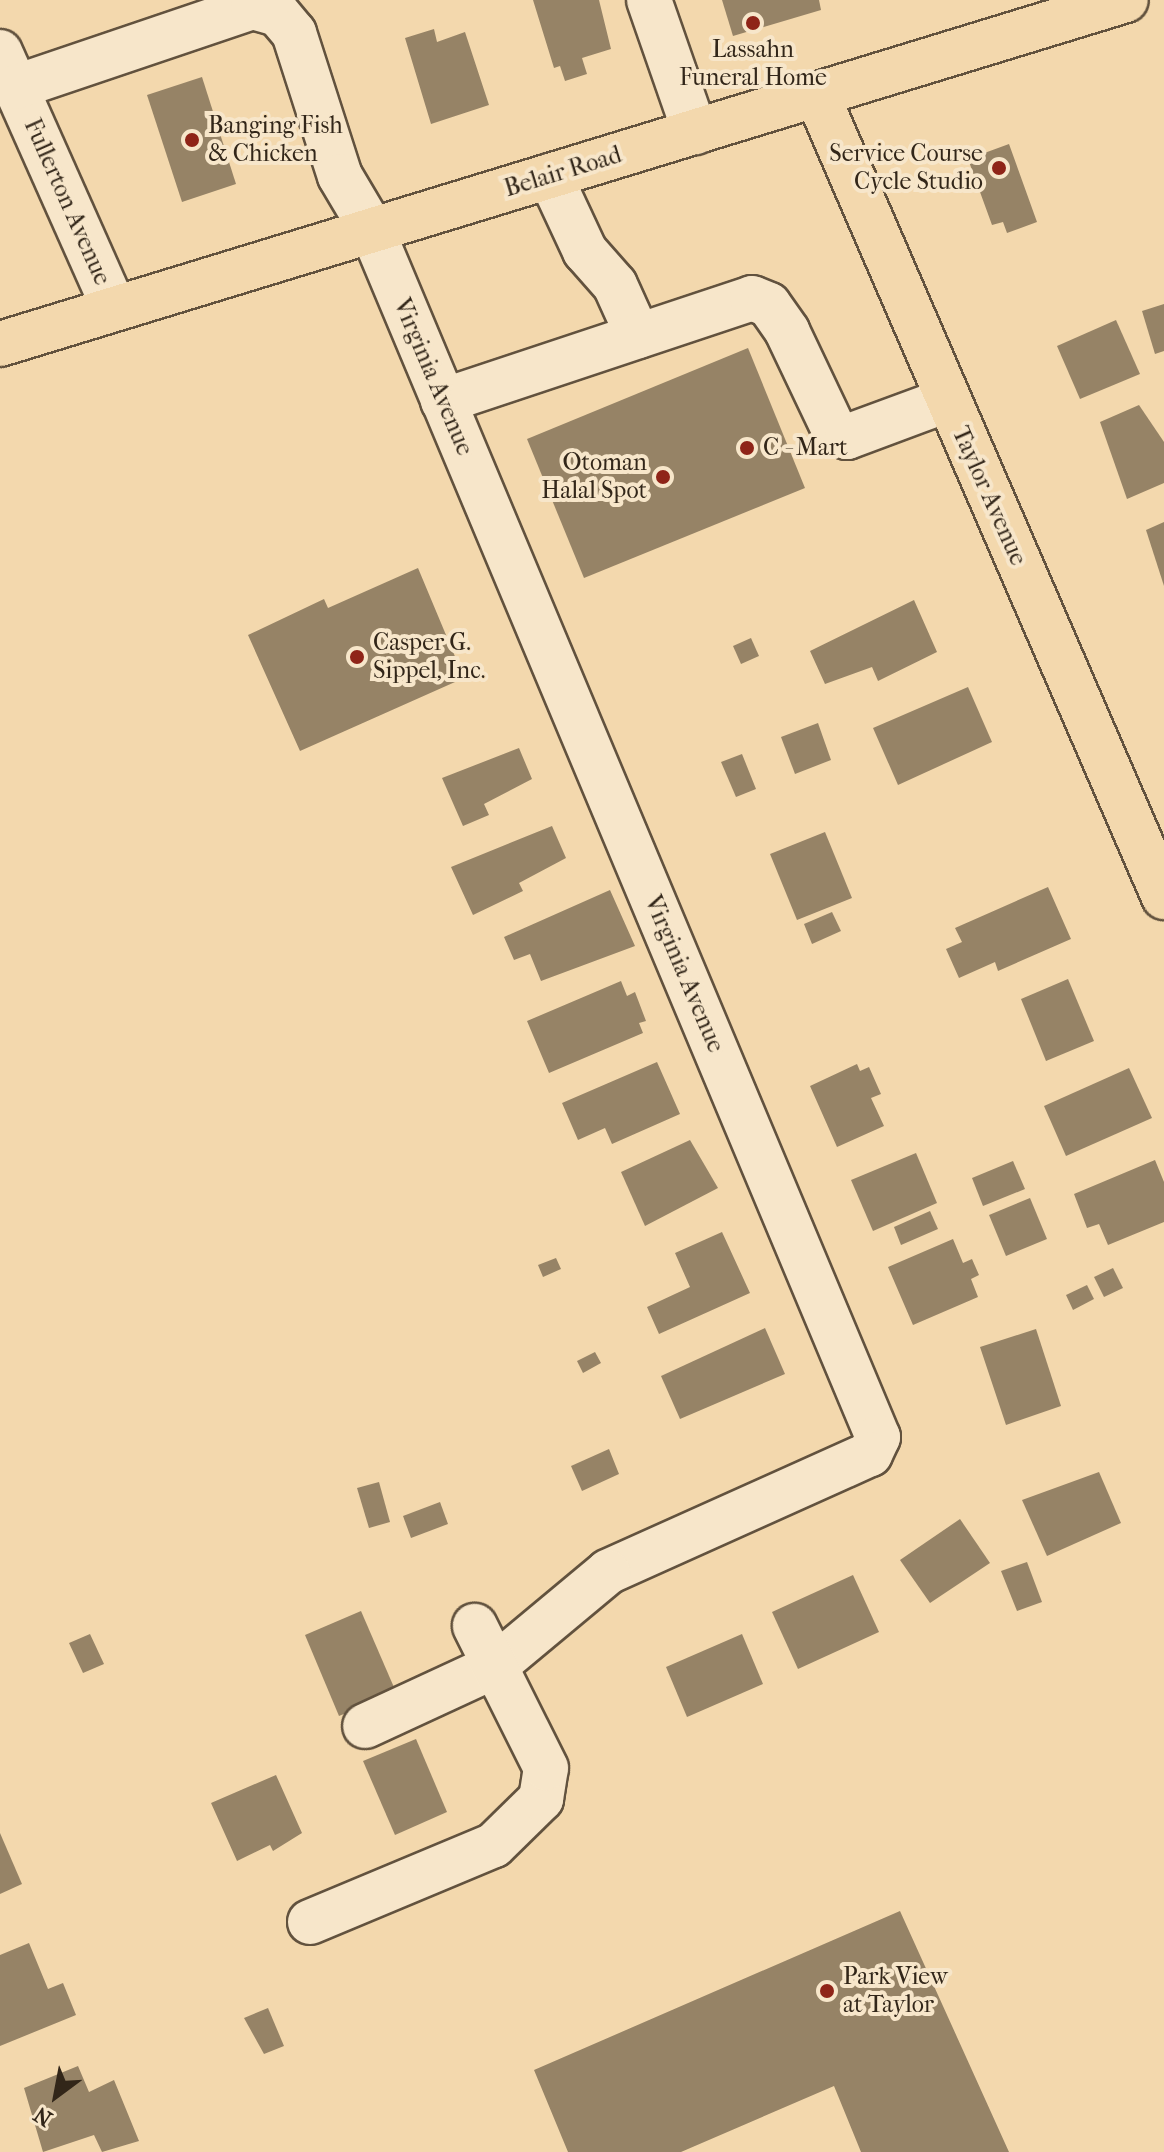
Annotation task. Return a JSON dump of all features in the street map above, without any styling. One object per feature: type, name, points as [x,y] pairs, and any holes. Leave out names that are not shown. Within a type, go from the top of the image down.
[{"type":"main road","name":"Belair Road","points":[[0,344],[1126,0]]},
{"type":"main road","name":"Taylor Avenue","points":[[817,95],[1164,897]]},
{"type":"street","points":[[649,0],[695,132]]},
{"type":"street","name":"Virginia Avenue","points":[[8,70],[253,7],[278,14],[294,33],[340,176],[372,230],[878,1437],[870,1454],[608,1572],[495,1666],[365,1726]]},
{"type":"street","name":"Fullerton Avenue","points":[[8,70],[114,308]]},
{"type":"street","points":[[550,176],[585,251],[615,285],[638,336]]},
{"type":"street","points":[[443,401],[752,298],[769,305],[787,331],[835,432],[847,437],[947,400]]},
{"type":"street","points":[[310,1922],[494,1845],[541,1799],[546,1768],[475,1626]]},
{"type":"building","points":[[533,0],[599,0],[611,49],[582,58],[587,74],[565,81],[560,66],[554,68]]},
{"type":"building","name":"Lassahn Funeral Home","points":[[722,0],[819,0],[821,10],[733,36]]},
{"type":"building","points":[[434,29],[437,42],[465,32],[489,105],[431,124],[405,38]]},
{"type":"building","name":"Banging Fish & Chicken","points":[[202,77],[236,184],[182,202],[147,95]]},
{"type":"building","points":[[1009,144],[1037,222],[1007,233],[1003,222],[992,225],[968,159]]},
{"type":"building","points":[[1164,304],[1164,351],[1155,354],[1142,311]]},
{"type":"building","points":[[1116,320],[1140,374],[1080,399],[1057,346]]},
{"type":"building","points":[[748,348],[805,488],[584,578],[527,439]]},
{"type":"building","points":[[1139,405],[1164,442],[1164,483],[1127,499],[1100,422]]},
{"type":"building","points":[[1164,522],[1164,586],[1146,530]]},
{"type":"building","name":"Casper G. Sippel, Inc.","points":[[418,568],[464,678],[300,751],[248,635],[324,599],[328,608]]},
{"type":"building","points":[[914,600],[937,652],[878,681],[872,667],[825,684],[810,651]]},
{"type":"building","points":[[751,638],[759,656],[741,664],[733,646]]},
{"type":"building","points":[[968,687],[992,742],[898,785],[873,728]]},
{"type":"building","points":[[818,723],[831,760],[795,774],[781,737]]},
{"type":"building","points":[[519,748],[532,779],[484,804],[489,815],[463,826],[442,778]]},
{"type":"building","points":[[742,754],[756,789],[736,797],[721,762]]},
{"type":"building","points":[[552,826],[566,858],[519,883],[523,891],[473,915],[451,867]]},
{"type":"building","points":[[825,832],[852,898],[797,920],[770,854]]},
{"type":"building","points":[[1048,887],[1071,939],[998,971],[995,962],[959,978],[946,949],[962,942],[955,928]]},
{"type":"building","points":[[610,890],[635,946],[541,981],[530,954],[514,960],[504,937]]},
{"type":"building","points":[[832,912],[841,931],[812,944],[804,924]]},
{"type":"building","points":[[1068,979],[1094,1041],[1046,1061],[1021,999]]},
{"type":"building","points":[[621,981],[627,996],[635,992],[646,1021],[639,1023],[643,1033],[549,1073],[527,1021]]},
{"type":"building","points":[[657,1062],[680,1114],[612,1144],[605,1128],[578,1140],[562,1103]]},
{"type":"building","points":[[857,1064],[860,1071],[869,1067],[881,1094],[871,1098],[884,1126],[837,1147],[810,1086]]},
{"type":"building","points":[[1129,1068],[1152,1118],[1066,1156],[1044,1106]]},
{"type":"building","points":[[690,1140],[718,1188],[645,1226],[621,1172]]},
{"type":"building","points":[[916,1153],[937,1203],[873,1231],[851,1180]]},
{"type":"building","points":[[1155,1160],[1164,1182],[1164,1222],[1108,1245],[1099,1224],[1087,1228],[1074,1194]]},
{"type":"building","points":[[1013,1161],[1025,1189],[983,1206],[972,1178]]},
{"type":"building","points":[[1030,1198],[1047,1239],[1006,1256],[989,1215]]},
{"type":"building","points":[[930,1211],[938,1229],[901,1245],[894,1227]]},
{"type":"building","points":[[722,1232],[750,1293],[659,1334],[647,1307],[690,1287],[675,1253]]},
{"type":"building","points":[[953,1239],[963,1263],[972,1259],[979,1275],[971,1279],[978,1297],[913,1325],[888,1267]]},
{"type":"building","points":[[556,1258],[561,1269],[543,1277],[538,1265]]},
{"type":"building","points":[[1113,1268],[1123,1288],[1104,1297],[1094,1277]]},
{"type":"building","points":[[1087,1285],[1094,1299],[1073,1310],[1066,1295]]},
{"type":"building","points":[[765,1328],[785,1374],[680,1419],[661,1376]]},
{"type":"building","points":[[1036,1329],[1061,1406],[1006,1425],[980,1347]]},
{"type":"building","points":[[595,1352],[601,1363],[583,1373],[577,1361]]},
{"type":"building","points":[[609,1449],[619,1474],[582,1491],[571,1466]]},
{"type":"building","points":[[1099,1472],[1121,1523],[1047,1556],[1022,1500]]},
{"type":"building","points":[[379,1482],[390,1522],[369,1528],[357,1488]]},
{"type":"building","points":[[440,1502],[448,1524],[411,1538],[403,1516]]},
{"type":"building","points":[[960,1519],[990,1563],[930,1603],[900,1560]]},
{"type":"building","points":[[1027,1562],[1042,1602],[1017,1611],[1001,1571]]},
{"type":"building","points":[[853,1575],[879,1632],[798,1669],[772,1612]]},
{"type":"building","points":[[361,1611],[396,1692],[339,1716],[305,1635]]},
{"type":"building","points":[[90,1634],[104,1664],[83,1673],[69,1643]]},
{"type":"building","points":[[742,1634],[763,1684],[687,1717],[666,1667]]},
{"type":"building","points":[[416,1739],[447,1812],[395,1835],[363,1761]]},
{"type":"building","points":[[276,1775],[302,1833],[273,1851],[270,1845],[237,1861],[211,1803]]},
{"type":"building","points":[[0,1833],[22,1884],[0,1894]]},
{"type":"building","name":"Park View at Taylor","points":[[900,1911],[1009,2152],[861,2152],[834,2086],[681,2152],[568,2152],[534,2070]]},
{"type":"building","points":[[29,1943],[48,1989],[63,1983],[76,2015],[0,2046],[0,1955]]},
{"type":"building","points":[[268,2008],[284,2046],[264,2054],[244,2018]]},
{"type":"building","points":[[78,2066],[89,2092],[114,2080],[139,2141],[102,2152],[94,2135],[43,2152],[24,2088]]},
{"type":"place","name":"Lassahn Funeral Home","points":[[753,23]]},
{"type":"place","name":"Banging Fish & Chicken","points":[[192,140]]},
{"type":"place","name":"Service Course Cycle Studio","points":[[999,168]]},
{"type":"place","name":"C - Mart","points":[[747,448]]},
{"type":"place","name":"Otoman Halal Spot","points":[[663,477]]},
{"type":"place","name":"Casper G. Sippel, Inc.","points":[[357,657]]},
{"type":"place","name":"Park View at Taylor","points":[[827,1991]]}]
